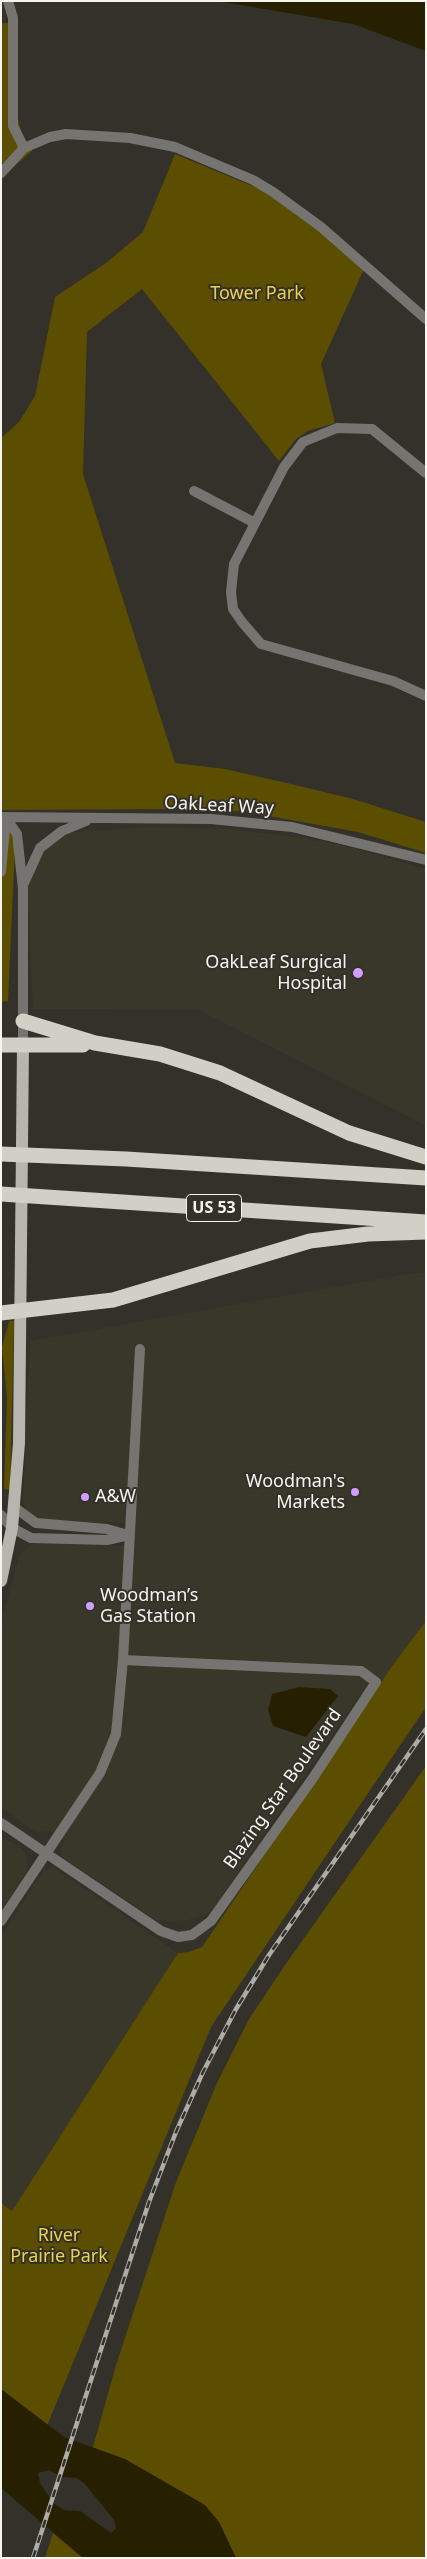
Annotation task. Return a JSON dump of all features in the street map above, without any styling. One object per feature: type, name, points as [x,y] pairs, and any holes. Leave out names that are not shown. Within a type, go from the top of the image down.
[{"type":"highway","points":[[23,1021],[95,1044],[148,1051],[220,1074],[349,1133],[426,1157]]},
{"type":"highway","points":[[1,1045],[70,1046],[95,1044]]},
{"type":"highway","points":[[1,1154],[136,1160],[426,1178]]},
{"type":"highway","name":"US 53","points":[[1,1194],[426,1222]]},
{"type":"highway","points":[[1,1313],[89,1305],[131,1296],[310,1241],[377,1233],[426,1232]]},
{"type":"main road","points":[[1,1581],[4,1553],[12,1528],[19,1443],[23,1045]]},
{"type":"street","points":[[8,1],[13,18],[13,126],[24,148]]},
{"type":"street","points":[[1,174],[24,148],[50,137],[66,134],[130,138],[175,147],[253,180],[321,227],[426,319]]},
{"type":"street","points":[[426,473],[372,429],[337,428],[303,442],[284,467],[234,564],[231,592],[234,609],[242,622],[261,644],[393,681],[426,696]]},
{"type":"street","points":[[194,491],[255,523]]},
{"type":"street","points":[[1,872],[3,818]]},
{"type":"street","points":[[3,818],[17,834],[23,888],[23,1045]]},
{"type":"street","name":"OakLeaf Way","points":[[3,818],[211,819],[292,827],[426,860]]},
{"type":"street","points":[[23,888],[28,872],[40,848],[62,830],[92,819]]},
{"type":"street","points":[[1,1920],[100,1773],[110,1753],[119,1715],[140,1349]]},
{"type":"street","points":[[14,1506],[36,1523],[107,1529],[129,1535]]},
{"type":"street","points":[[1,1515],[12,1528],[31,1538],[107,1540],[129,1535]]},
{"type":"street","name":"Blazing Star Boulevard","points":[[1,1822],[161,1931],[178,1937],[192,1935],[211,1921],[313,1778],[376,1682],[361,1671],[123,1660]]},
{"type":"shaded area","points":[[217,1],[426,1],[426,51],[353,24]]},
{"type":"shaded area","points":[[147,827],[225,829],[297,837],[343,845],[426,869],[426,1126],[199,1010],[33,1009],[27,889],[39,857],[63,835],[73,832]]},
{"type":"shaded area","points":[[413,1273],[426,1273],[426,1621],[371,1700],[360,1695],[215,1906],[207,1914],[179,1923],[154,1919],[62,1857],[60,1849],[65,1839],[52,1831],[35,1832],[1,1807],[1,1622],[20,1554],[34,1543],[43,1542],[133,1546],[134,1523],[42,1521],[26,1510],[23,1499],[30,1341]]},
{"type":"shaded area","points":[[299,1687],[330,1689],[338,1696],[306,1737],[273,1726],[268,1710],[272,1694]]},
{"type":"shaded area","points":[[1,1837],[20,1847],[25,1852],[28,1864],[27,1871],[1,1912]]},
{"type":"shaded area","points":[[53,1867],[178,1953],[12,2211],[1,2203],[1,1936],[43,1871]]},
{"type":"shaded area","points":[[1,2389],[64,2437],[125,2459],[205,2505],[219,2522],[236,2558],[83,2558],[1,2488]],"holes":[[[49,2470],[63,2477],[77,2478],[85,2484],[114,2520],[116,2528],[111,2533],[80,2511],[64,2510],[53,2503],[40,2483],[38,2473]]]},
{"type":"green space","points":[[1,23],[18,23],[18,119],[22,134],[32,151],[11,169],[1,161]]},
{"type":"green space","name":"Tower Park","points":[[175,154],[262,190],[325,236],[364,269],[321,364],[335,423],[308,431],[296,439],[279,461],[142,289],[87,332],[83,474],[175,763],[225,769],[291,784],[353,799],[426,822],[426,853],[358,832],[241,811],[177,809],[1,810],[1,438],[19,422],[35,396],[55,297],[106,263],[143,232]]},
{"type":"green space","points":[[1,825],[16,825],[8,1001],[1,1002]]},
{"type":"green space","points":[[9,1321],[14,1321],[10,1490],[4,1489],[7,1397],[2,1347]]},
{"type":"green space","name":"River Prairie Park","points":[[426,1621],[426,1707],[211,2027],[47,2426],[1,2389],[1,2203],[12,2211],[178,1953],[189,1952],[202,1947],[395,1662]]},
{"type":"green space","points":[[426,1766],[426,2558],[236,2558],[219,2522],[93,2447],[116,2365],[176,2182],[217,2083],[249,2019]]},
{"type":"green space","points":[[53,2533],[83,2558],[45,2558]]},
{"type":"railway","points":[[33,2558],[149,2202],[176,2132],[203,2072],[236,2009],[269,1955],[426,1729]]},
{"type":"place","name":"OakLeaf Surgical Hospital","points":[[358,973]]},
{"type":"place","name":"Woodman's Markets","points":[[355,1492]]},
{"type":"place","name":"A&W","points":[[85,1497]]},
{"type":"place","name":"Woodman’s Gas Station","points":[[90,1606]]}]
